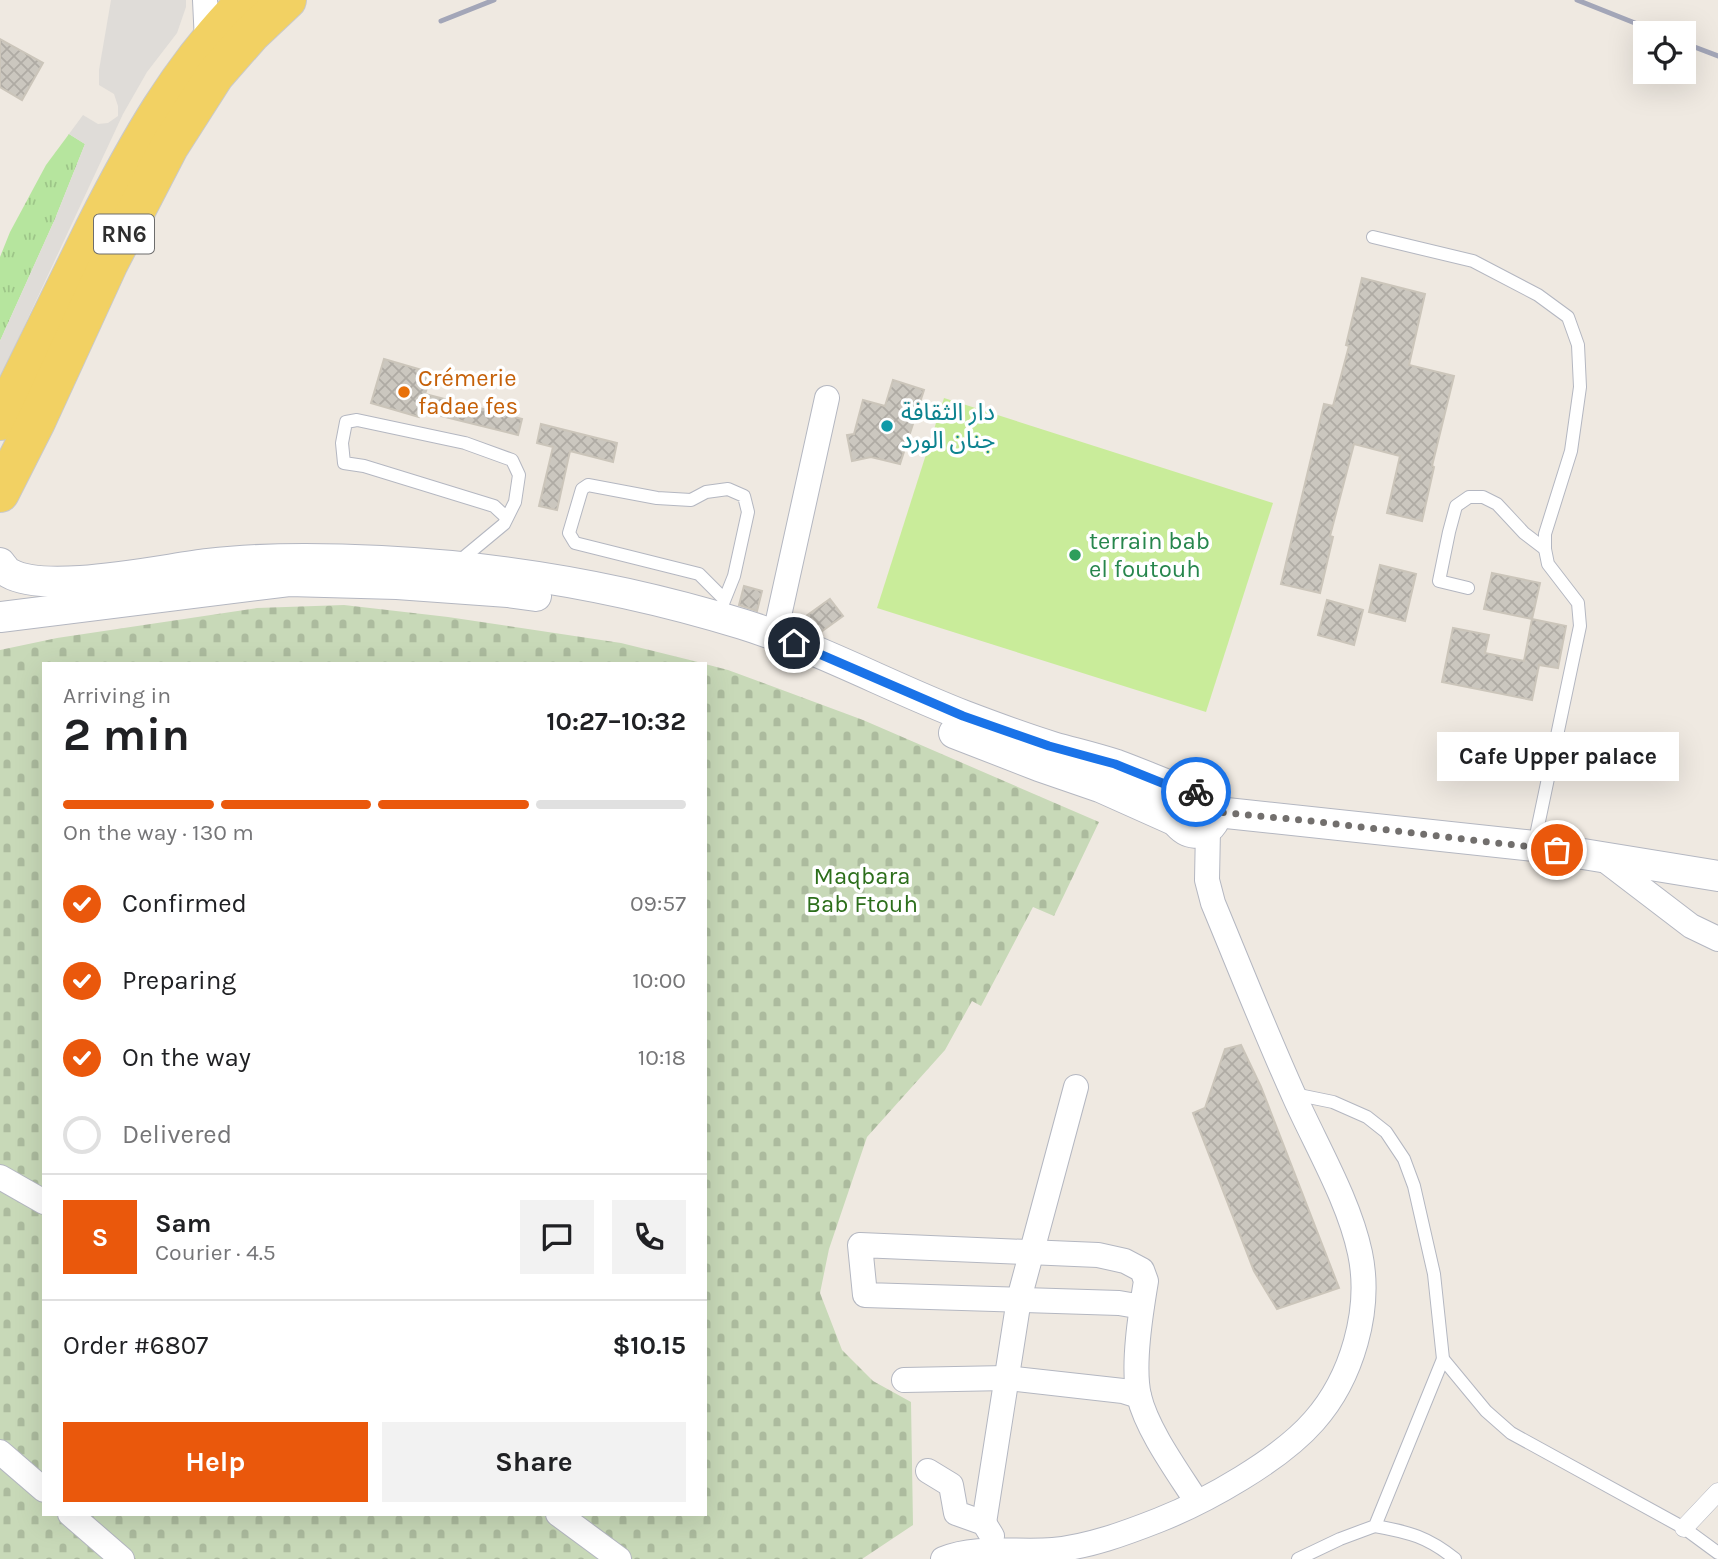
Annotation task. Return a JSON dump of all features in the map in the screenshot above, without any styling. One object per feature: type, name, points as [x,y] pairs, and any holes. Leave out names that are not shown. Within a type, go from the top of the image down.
[{"type":"main road","name":"RN6","points":[[0,421],[128,162],[163,103],[206,42],[247,0]]},
{"type":"main road","name":"RN6","points":[[0,493],[36,422],[109,263],[169,147],[215,75],[251,34],[287,0]]},
{"type":"street","points":[[205,0],[206,42]]},
{"type":"street","points":[[775,634],[827,398]]},
{"type":"street","points":[[0,563],[10,573],[34,580],[64,581],[269,559],[330,559],[453,566],[638,616],[718,617],[775,634],[963,716],[1049,746],[1115,764],[1187,793],[1175,804],[1196,823],[1213,903],[1293,1094],[1348,1213],[1357,1240],[1363,1271],[1361,1319],[1354,1348],[1337,1389],[1314,1422],[1273,1457],[1197,1502],[1139,1527],[1068,1548],[964,1553],[943,1559]]},
{"type":"street","points":[[0,617],[289,581],[509,582]]},
{"type":"street","points":[[718,617],[778,656],[849,684],[956,734],[1196,823],[1534,846],[1718,876]]},
{"type":"street","points":[[1602,858],[1691,926],[1718,939]]},
{"type":"street","points":[[984,1523],[1019,1299],[1076,1087]]},
{"type":"street","points":[[0,1177],[42,1201]]},
{"type":"street","points":[[1142,1307],[1119,1303],[864,1295],[860,1245],[1098,1255],[1125,1261],[1142,1270],[1146,1281],[1138,1365],[1139,1396],[1158,1440],[1197,1502]]},
{"type":"street","points":[[904,1380],[1007,1378],[1123,1391],[1139,1396]]},
{"type":"street","points":[[0,1452],[42,1488]]},
{"type":"street","points":[[928,1471],[951,1485],[956,1513],[984,1523],[1002,1551]]},
{"type":"street","points":[[1684,1528],[1718,1492]]},
{"type":"street","points":[[72,1516],[122,1559]]},
{"type":"street","points":[[561,1516],[619,1559]]},
{"type":"lane","points":[[1373,237],[1473,261],[1538,295],[1568,317],[1578,345],[1580,387],[1571,451],[1545,534],[1545,549],[1548,564],[1578,603],[1580,626],[1534,846]]},
{"type":"lane","points":[[453,566],[504,524],[507,518],[515,502],[519,475],[512,460],[465,443],[356,420],[346,422],[342,443],[344,463],[364,466],[494,506],[507,518]]},
{"type":"lane","points":[[588,485],[657,498],[691,500],[706,492],[728,489],[744,496],[748,512],[734,576],[718,617],[699,574],[575,543],[569,533],[582,489],[588,485]]},
{"type":"lane","points":[[1468,588],[1439,581],[1456,506],[1469,497],[1483,497],[1497,504],[1524,533],[1545,549]]},
{"type":"lane","points":[[1293,1094],[1333,1102],[1367,1117],[1386,1132],[1404,1159],[1414,1186],[1434,1274],[1443,1359],[1375,1526]]},
{"type":"lane","points":[[1443,1359],[1486,1411],[1511,1433],[1684,1528],[1718,1553]]},
{"type":"lane","points":[[1298,1559],[1375,1526],[1412,1533],[1436,1544],[1455,1559]]},
{"type":"green space","points":[[69,134],[85,144],[55,219],[0,341],[0,257],[10,232],[46,165]]},
{"type":"green space","name":"terrain bab el foutouh","points":[[944,398],[1273,503],[1206,712],[877,608]]},
{"type":"green space","name":"Maqbara Bab Ftouh","points":[[344,605],[448,617],[621,643],[698,662],[42,662],[42,1516],[707,1516],[707,665],[863,720],[1099,822],[1054,916],[1033,907],[981,1006],[972,1001],[945,1050],[867,1137],[829,1249],[820,1293],[842,1350],[873,1381],[911,1402],[913,1525],[862,1559],[0,1559],[0,650],[57,638],[257,608]]},
{"type":"shaded area","points":[[111,0],[186,0],[186,7],[177,33],[147,72],[123,114],[0,378],[0,341],[55,219],[85,144],[69,134],[83,115],[98,124],[108,123],[118,116],[114,94],[99,85]]},
{"type":"building","points":[[0,39],[43,63],[22,100],[0,87]]},
{"type":"building","points":[[1362,278],[1425,294],[1409,365],[1454,376],[1422,521],[1387,513],[1400,456],[1354,444],[1330,536],[1333,537],[1320,593],[1281,584],[1324,404],[1333,406],[1349,346],[1346,345]]},
{"type":"building","points":[[384,359],[432,373],[425,394],[522,419],[518,435],[421,411],[419,417],[371,403]]},
{"type":"building","name":"دار الثقافة جنان الورد","points":[[893,380],[924,390],[900,464],[871,457],[852,461],[847,435],[854,434],[863,400],[885,406]]},
{"type":"building","points":[[541,424],[617,443],[613,462],[570,451],[557,510],[539,506],[553,447],[537,443]]},
{"type":"building","points":[[1380,565],[1416,574],[1405,621],[1369,612]]},
{"type":"building","points":[[1492,573],[1540,583],[1532,619],[1484,609]]},
{"type":"building","points":[[744,586],[762,591],[757,611],[739,605]]},
{"type":"building","points":[[830,599],[843,616],[818,634],[810,630],[802,619]]},
{"type":"building","points":[[1327,600],[1363,610],[1354,645],[1318,635]]},
{"type":"building","points":[[1532,619],[1566,626],[1558,668],[1539,665],[1532,700],[1442,682],[1453,628],[1489,635],[1485,653],[1524,661]]},
{"type":"building","points":[[1241,1045],[1261,1087],[1339,1288],[1277,1309],[1254,1271],[1193,1113],[1205,1108],[1225,1049]]},
{"type":"railway","points":[[441,21],[494,0]]},
{"type":"railway","points":[[1577,0],[1633,22]]},
{"type":"railway","points":[[1696,48],[1718,56]]},
{"type":"way so far","points":[[1196,792],[1212,799],[1217,812],[1557,850]]},
{"type":"place","name":"Crémerie fadae fes","points":[[404,392]]},
{"type":"place","name":"دار الثقافة جنان الورد","points":[[887,426]]},
{"type":"place","name":"terrain bab el foutouh","points":[[1075,555]]},
{"type":"place","name":"Cafe Upper palace","points":[[1557,850]]},
{"type":"route","points":[[794,643],[963,716],[1049,746],[1115,764],[1187,793],[1196,792]]}]
